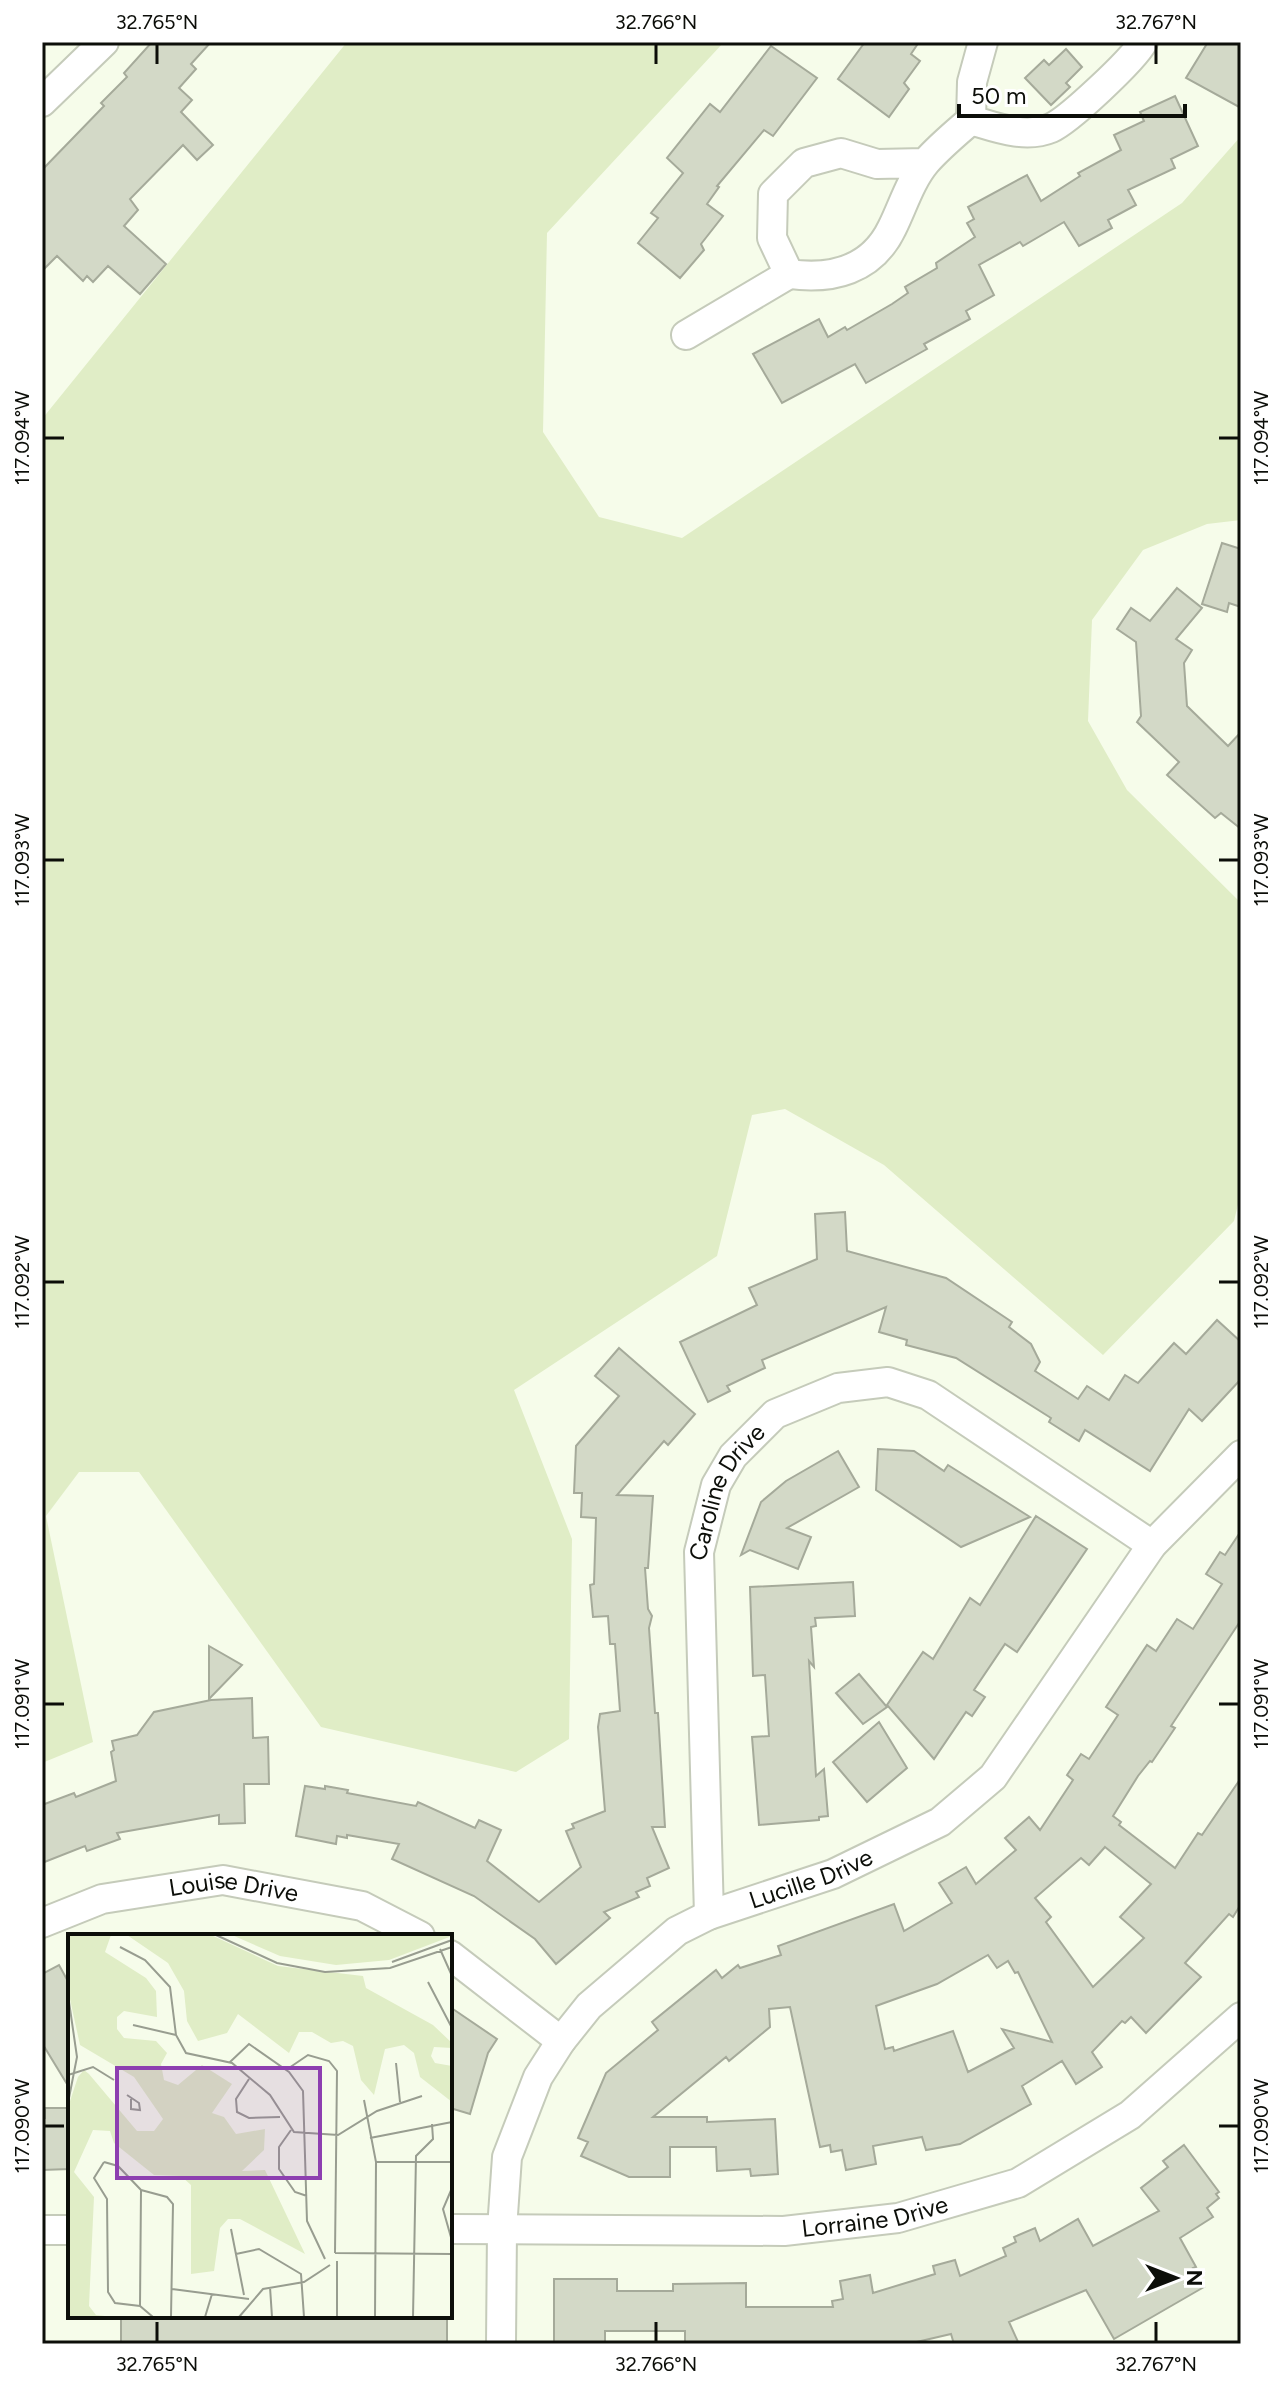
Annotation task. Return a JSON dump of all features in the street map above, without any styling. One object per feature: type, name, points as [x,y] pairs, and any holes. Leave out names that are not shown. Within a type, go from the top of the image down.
[{"type":"street","points":[[42,102],[104,42]]},
{"type":"street","points":[[686,335],[789,274],[813,278],[846,271],[872,256],[891,230],[925,163],[971,120],[972,82],[983,42]]},
{"type":"street","points":[[971,120],[1017,133],[1051,128],[1123,67],[1143,42]]},
{"type":"street","points":[[789,274],[772,238],[773,194],[804,163],[841,153],[877,164],[925,163]]},
{"type":"street","name":"Caroline Drive","points":[[709,1915],[699,1552],[716,1485],[733,1456],[775,1414],[838,1388],[888,1382],[928,1395],[1152,1545]]},
{"type":"street","name":"Lucille Drive","points":[[501,2344],[502,2229],[507,2157],[538,2077],[589,2006],[677,1931],[709,1915],[833,1874],[940,1822],[972,1796],[993,1777],[1152,1545],[1241,1455]]},
{"type":"street","name":"Louise Drive","points":[[42,1923],[102,1899],[223,1880],[362,1906],[416,1934]]},
{"type":"street","points":[[452,1957],[561,2041]]},
{"type":"street","name":"Lorraine Drive","points":[[452,2229],[784,2231],[898,2218],[1018,2183],[1130,2115],[1241,2017]]},
{"type":"street","points":[[42,2230],[68,2230]]},
{"type":"green space","points":[[347,42],[724,42],[547,233],[543,432],[599,517],[682,538],[1182,203],[1241,136],[1241,520],[1207,524],[1143,550],[1092,620],[1088,721],[1127,790],[1241,903],[1241,1192],[1234,1221],[1103,1355],[884,1165],[785,1109],[752,1115],[717,1256],[514,1390],[572,1539],[569,1739],[516,1772],[321,1727],[139,1472],[79,1472],[46,1516],[93,1742],[42,1763],[42,419]]},
{"type":"building","points":[[152,42],[211,42],[191,64],[196,69],[179,88],[192,100],[181,112],[213,145],[197,160],[183,145],[130,199],[138,210],[124,226],[166,264],[140,294],[108,266],[93,282],[87,276],[83,281],[57,256],[42,271],[42,170],[104,106],[101,103],[127,77],[124,73]]},
{"type":"building","points":[[865,42],[919,42],[911,54],[920,61],[904,83],[909,89],[889,117],[838,79]]},
{"type":"building","points":[[1208,42],[1241,42],[1241,108],[1186,78]]},
{"type":"building","points":[[771,46],[817,78],[773,136],[764,130],[717,186],[707,204],[723,216],[701,244],[704,250],[680,278],[638,243],[658,218],[651,213],[683,173],[667,158],[710,104],[720,112]]},
{"type":"building","points":[[1066,49],[1082,67],[1066,83],[1070,87],[1051,105],[1025,78],[1044,60],[1049,65]]},
{"type":"building","points":[[1175,96],[1198,146],[1171,159],[1175,168],[1128,190],[1136,205],[1108,220],[1112,228],[1079,246],[1064,222],[1023,246],[1020,242],[979,265],[994,295],[966,311],[970,319],[924,344],[927,349],[866,383],[855,364],[782,403],[753,354],[819,319],[828,337],[845,327],[847,330],[892,304],[908,293],[905,287],[937,268],[936,263],[975,237],[967,223],[974,219],[968,207],[1027,175],[1041,201],[1080,176],[1078,173],[1121,150],[1114,135],[1144,121],[1140,112]]},
{"type":"building","points":[[1222,543],[1241,549],[1241,607],[1229,603],[1227,612],[1202,604]]},
{"type":"building","points":[[1177,588],[1202,608],[1176,639],[1192,650],[1184,663],[1187,706],[1228,746],[1241,732],[1241,829],[1221,813],[1215,818],[1167,775],[1179,762],[1137,722],[1141,716],[1136,642],[1117,629],[1131,608],[1150,621]]},
{"type":"building","points":[[845,1212],[847,1251],[946,1278],[1012,1322],[1009,1327],[1031,1344],[1040,1362],[1035,1371],[1078,1399],[1087,1386],[1109,1400],[1125,1375],[1138,1383],[1174,1343],[1186,1354],[1217,1320],[1241,1342],[1241,1379],[1202,1421],[1189,1409],[1150,1471],[1085,1430],[1079,1441],[1049,1422],[1051,1418],[956,1358],[906,1345],[907,1340],[879,1332],[886,1307],[762,1360],[765,1368],[727,1386],[730,1391],[708,1402],[680,1342],[757,1305],[749,1288],[817,1259],[815,1214]]},
{"type":"building","points":[[619,1348],[695,1414],[668,1445],[664,1441],[617,1495],[653,1496],[648,1568],[645,1568],[648,1609],[652,1616],[649,1628],[665,1827],[652,1827],[669,1868],[647,1878],[650,1886],[636,1892],[639,1897],[604,1912],[610,1918],[556,1964],[535,1939],[474,1896],[392,1859],[399,1844],[347,1835],[347,1838],[337,1836],[336,1844],[296,1836],[305,1786],[325,1789],[325,1786],[416,1806],[418,1802],[475,1828],[479,1820],[501,1830],[487,1861],[539,1902],[581,1867],[566,1831],[574,1828],[572,1824],[605,1811],[598,1727],[600,1714],[620,1711],[615,1644],[610,1644],[608,1616],[593,1617],[590,1585],[594,1584],[596,1518],[581,1517],[582,1493],[574,1493],[576,1446],[619,1396],[595,1376]]},
{"type":"building","points":[[878,1449],[914,1451],[944,1471],[948,1465],[1030,1517],[961,1547],[876,1490]]},
{"type":"building","points":[[838,1451],[859,1487],[787,1528],[811,1537],[798,1569],[750,1550],[741,1555],[761,1502],[786,1481]]},
{"type":"building","points":[[1036,1516],[1087,1549],[1017,1652],[1005,1644],[974,1690],[985,1697],[972,1716],[966,1712],[934,1759],[887,1705],[923,1652],[933,1659],[970,1598],[980,1605]]},
{"type":"building","points":[[1241,1531],[1241,1620],[1171,1726],[1175,1728],[1152,1762],[1138,1776],[1113,1816],[1121,1822],[1119,1825],[1175,1868],[1241,1778],[1241,1904],[1233,1917],[1229,1914],[1185,1963],[1201,1977],[1146,2033],[1131,2017],[1125,2023],[1122,2021],[1092,2052],[1102,2067],[1076,2084],[1062,2061],[1022,2086],[1031,2104],[960,2144],[926,2150],[922,2137],[873,2146],[876,2164],[846,2170],[842,2150],[831,2152],[830,2145],[820,2147],[790,2007],[769,2009],[770,2027],[729,2061],[726,2057],[653,2117],[707,2117],[707,2122],[775,2119],[778,2174],[751,2176],[750,2169],[717,2171],[716,2147],[670,2147],[670,2177],[629,2177],[581,2156],[588,2142],[578,2138],[606,2073],[658,2030],[652,2022],[716,1970],[722,1978],[738,1965],[740,1968],[781,1955],[778,1946],[894,1904],[904,1931],[952,1903],[939,1883],[966,1867],[976,1884],[1016,1850],[1005,1838],[1029,1817],[1040,1830],[1073,1780],[1067,1775],[1081,1754],[1089,1759],[1118,1715],[1106,1707],[1147,1645],[1156,1651],[1177,1619],[1193,1629],[1222,1584],[1206,1574],[1220,1552],[1225,1555]],"holes":[[[1105,1847],[1151,1884],[1120,1917],[1144,1938],[1093,1987],[1046,1922],[1051,1917],[1035,1898],[1081,1858],[1089,1865]],[[988,1955],[997,1968],[1008,1961],[1015,1973],[1018,1972],[1052,2042],[1002,2029],[1014,2048],[968,2072],[953,2031],[894,2051],[893,2047],[885,2049],[876,2006],[937,1984]]]},
{"type":"building","points":[[853,1582],[855,1616],[815,1618],[816,1626],[811,1627],[814,1667],[809,1661],[816,1776],[824,1769],[828,1816],[819,1817],[819,1820],[759,1825],[752,1737],[769,1736],[765,1675],[753,1676],[750,1587]]},
{"type":"building","points":[[209,1646],[242,1665],[209,1699]]},
{"type":"building","points":[[859,1674],[887,1707],[863,1724],[836,1693]]},
{"type":"building","points":[[252,1698],[253,1738],[268,1737],[269,1784],[244,1784],[245,1823],[219,1824],[219,1815],[117,1833],[120,1839],[87,1851],[85,1846],[42,1863],[42,1805],[74,1793],[76,1797],[116,1781],[112,1741],[137,1735],[154,1712],[211,1700]]},
{"type":"building","points":[[879,1722],[907,1768],[867,1802],[833,1762]]},
{"type":"building","points":[[59,1965],[68,1981],[68,2086],[45,2048],[42,2050],[42,1974]]},
{"type":"building","points":[[452,2008],[497,2039],[488,2053],[470,2114],[452,2109]]},
{"type":"building","points":[[45,2108],[68,2108],[68,2169],[42,2170],[42,2118],[45,2118]]},
{"type":"building","points":[[1184,2145],[1219,2192],[1216,2194],[1219,2198],[1207,2208],[1213,2217],[1180,2238],[1204,2287],[1114,2339],[1086,2290],[1009,2322],[1019,2344],[954,2344],[951,2334],[908,2344],[685,2344],[685,2331],[605,2331],[605,2344],[554,2344],[554,2279],[617,2279],[617,2291],[673,2291],[673,2284],[746,2283],[746,2307],[833,2307],[832,2301],[843,2299],[840,2281],[870,2275],[873,2293],[935,2274],[933,2266],[955,2260],[960,2276],[1006,2256],[1003,2248],[1016,2242],[1014,2237],[1035,2228],[1040,2241],[1078,2219],[1093,2246],[1159,2211],[1141,2188],[1168,2167],[1163,2161]]},
{"type":"building","points":[[121,2318],[447,2318],[447,2344],[121,2344]]}]
